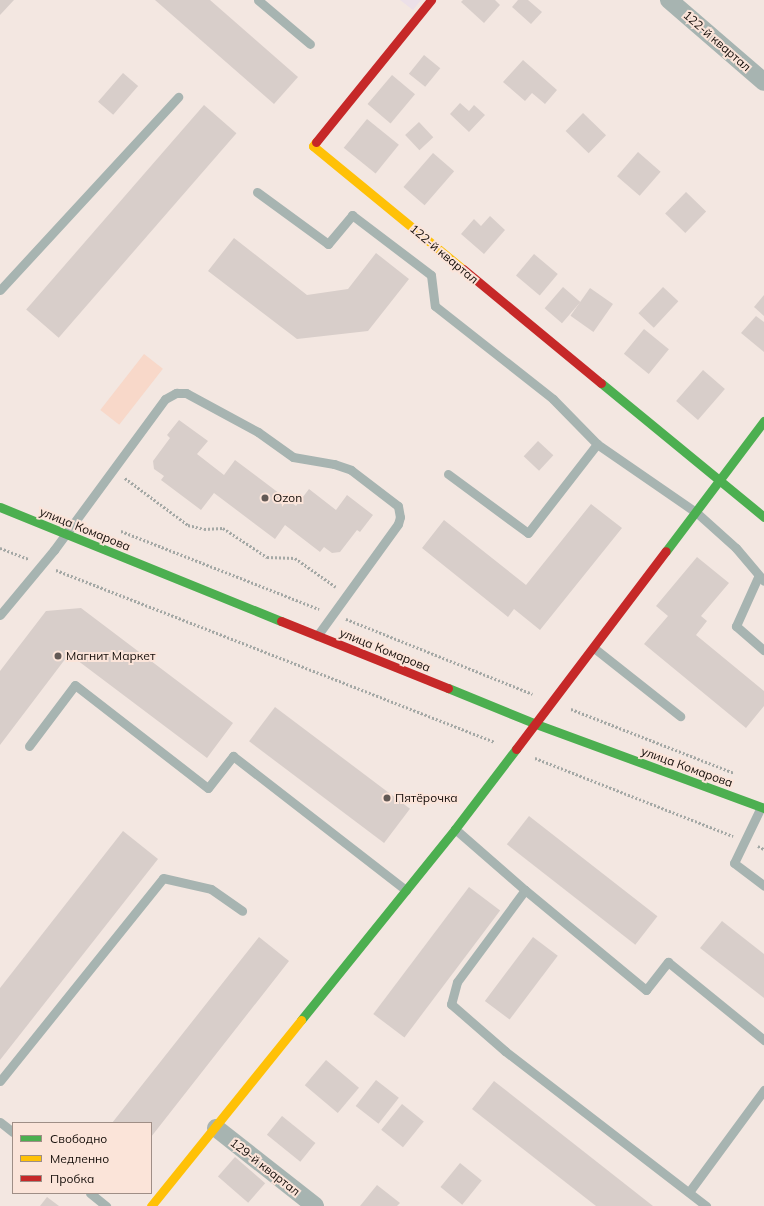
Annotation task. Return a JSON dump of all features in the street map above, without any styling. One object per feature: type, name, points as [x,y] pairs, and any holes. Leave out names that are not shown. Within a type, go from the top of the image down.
[{"type":"street","name":"122-й квартал","points":[[431,0],[313,146],[720,482]]},
{"type":"street","name":"122-й квартал","points":[[669,0],[764,82]]},
{"type":"street","points":[[151,1206],[216,1128],[455,829],[697,513],[764,421]]},
{"type":"street","points":[[720,482],[764,517]]},
{"type":"street","name":"улица Комарова","points":[[0,507],[536,724],[762,807]]},
{"type":"street","name":"129-й квартал","points":[[216,1128],[314,1206]]},
{"type":"lane","points":[[258,0],[310,44]]},
{"type":"lane","points":[[0,290],[178,98]]},
{"type":"lane","points":[[257,192],[328,244],[352,216],[431,275],[434,306],[553,399],[597,444],[697,513],[736,548],[761,579],[736,626],[764,650]]},
{"type":"lane","points":[[0,615],[66,534],[165,399],[181,392],[198,397],[222,415],[258,432],[293,457],[334,464],[351,470],[394,501],[400,517],[398,524],[317,636]]},
{"type":"lane","points":[[448,474],[528,533],[597,444]]},
{"type":"lane","points":[[594,648],[680,716]]},
{"type":"lane","points":[[29,746],[75,685],[208,788],[233,756],[406,890]]},
{"type":"lane","points":[[762,807],[734,863],[764,886]]},
{"type":"lane","points":[[455,829],[525,890],[646,990],[668,962],[764,1040]]},
{"type":"lane","points":[[0,1081],[163,878],[211,889],[242,911]]},
{"type":"lane","points":[[525,890],[457,982],[451,1004],[505,1051],[706,1206]]},
{"type":"lane","points":[[689,1192],[764,1090]]},
{"type":"lane","points":[[0,1122],[12,1131]]},
{"type":"lane","points":[[91,1194],[106,1206]]},
{"type":"path","points":[[113,469],[188,525],[204,529],[223,528],[268,558],[294,558],[346,595]]},
{"type":"path","points":[[117,530],[742,776]]},
{"type":"path","points":[[0,548],[764,849]]},
{"type":"shaded area","points":[[400,0],[421,0],[413,10]]},
{"type":"shaded area","points":[[144,354],[163,369],[119,425],[100,410]]},
{"type":"building","points":[[0,0],[14,0],[0,15]]},
{"type":"building","points":[[155,0],[210,0],[298,77],[274,104]]},
{"type":"building","points":[[463,0],[495,0],[500,5],[484,23],[461,2]]},
{"type":"building","points":[[518,0],[528,0],[542,12],[531,24],[512,7]]},
{"type":"building","points":[[424,55],[440,68],[425,87],[409,74]]},
{"type":"building","points":[[523,60],[557,90],[545,104],[532,93],[525,101],[503,82]]},
{"type":"building","points":[[123,73],[138,86],[113,115],[98,102]]},
{"type":"building","points":[[392,75],[415,94],[391,123],[368,104]]},
{"type":"building","points":[[460,103],[469,111],[474,105],[485,115],[469,132],[450,114]]},
{"type":"building","points":[[204,105],[236,133],[59,338],[26,310]]},
{"type":"building","points":[[583,113],[606,135],[589,153],[566,131]]},
{"type":"building","points":[[367,119],[399,145],[376,174],[344,148]]},
{"type":"building","points":[[419,122],[433,137],[419,150],[405,135]]},
{"type":"building","points":[[638,152],[661,172],[640,196],[617,176]]},
{"type":"building","points":[[433,153],[454,171],[425,205],[403,187]]},
{"type":"building","points":[[686,192],[706,211],[685,233],[665,214]]},
{"type":"building","points":[[490,216],[505,230],[484,254],[461,234],[474,219],[481,226]]},
{"type":"building","points":[[234,238],[307,295],[348,289],[376,253],[409,279],[368,331],[297,339],[208,271]]},
{"type":"building","points":[[534,254],[558,274],[540,295],[516,275]]},
{"type":"building","points":[[563,287],[580,302],[562,323],[545,308]]},
{"type":"building","points":[[663,287],[678,301],[654,328],[638,313]]},
{"type":"building","points":[[590,288],[613,304],[593,332],[570,316]]},
{"type":"building","points":[[764,295],[764,316],[754,307]]},
{"type":"building","points":[[756,316],[764,322],[764,352],[741,333]]},
{"type":"building","points":[[644,329],[669,349],[649,374],[624,354]]},
{"type":"building","points":[[703,370],[725,389],[698,420],[676,401]]},
{"type":"building","points":[[179,420],[208,441],[197,454],[224,475],[235,460],[296,506],[309,489],[336,510],[347,495],[373,515],[360,532],[357,530],[340,552],[332,553],[324,547],[320,552],[285,525],[275,539],[214,493],[201,510],[161,480],[164,476],[154,469],[153,461],[170,438],[167,435]]},
{"type":"building","points":[[538,441],[553,455],[539,471],[524,456]]},
{"type":"building","points":[[591,504],[622,528],[540,630],[514,609],[508,617],[422,548],[444,520],[526,585]]},
{"type":"building","points":[[697,557],[729,583],[701,616],[707,621],[696,635],[764,691],[764,706],[746,728],[644,644],[668,616],[656,606]]},
{"type":"building","points":[[81,608],[233,723],[207,758],[69,654],[0,745],[0,671],[46,611]]},
{"type":"building","points":[[275,707],[410,809],[384,843],[249,741]]},
{"type":"building","points":[[529,816],[657,916],[635,945],[507,844]]},
{"type":"building","points":[[123,831],[158,859],[0,1060],[0,988]]},
{"type":"building","points":[[469,887],[500,910],[404,1037],[373,1014]]},
{"type":"building","points":[[722,921],[764,954],[764,998],[700,948]]},
{"type":"building","points":[[259,937],[289,961],[152,1136],[152,1122],[113,1122]]},
{"type":"building","points":[[533,937],[558,956],[510,1020],[485,1001]]},
{"type":"building","points":[[326,1060],[359,1088],[338,1113],[305,1085]]},
{"type":"building","points":[[376,1080],[399,1098],[379,1124],[356,1106]]},
{"type":"building","points":[[494,1081],[653,1206],[596,1206],[472,1109]]},
{"type":"building","points":[[402,1104],[424,1122],[403,1147],[381,1130]]},
{"type":"building","points":[[282,1116],[315,1143],[300,1162],[267,1135]]},
{"type":"building","points":[[235,1157],[265,1183],[248,1203],[218,1177]]},
{"type":"building","points":[[460,1163],[482,1181],[462,1205],[440,1187]]},
{"type":"building","points":[[377,1185],[400,1203],[397,1206],[360,1206]]},
{"type":"building","points":[[47,1197],[59,1206],[40,1206]]},
{"type":"traffic: fast","points":[[601,383],[764,517]]},
{"type":"traffic: fast","points":[[666,551],[764,421]]},
{"type":"traffic: fast","points":[[0,507],[281,621]]},
{"type":"traffic: fast","points":[[448,688],[536,724],[764,808]]},
{"type":"traffic: fast","points":[[301,1020],[455,829],[516,749]]},
{"type":"traffic: slow","points":[[316,142],[313,146],[463,269]]},
{"type":"traffic: slow","points":[[151,1206],[301,1020]]},
{"type":"traffic: jam","points":[[316,142],[431,0]]},
{"type":"traffic: jam","points":[[463,269],[601,383]]},
{"type":"traffic: jam","points":[[516,749],[666,551]]},
{"type":"traffic: jam","points":[[281,621],[448,688]]},
{"type":"place","name":"Ozon","points":[[265,498]]},
{"type":"place","name":"Магнит Маркет","points":[[58,656]]},
{"type":"place","name":"Пятёрочка","points":[[387,798]]}]
